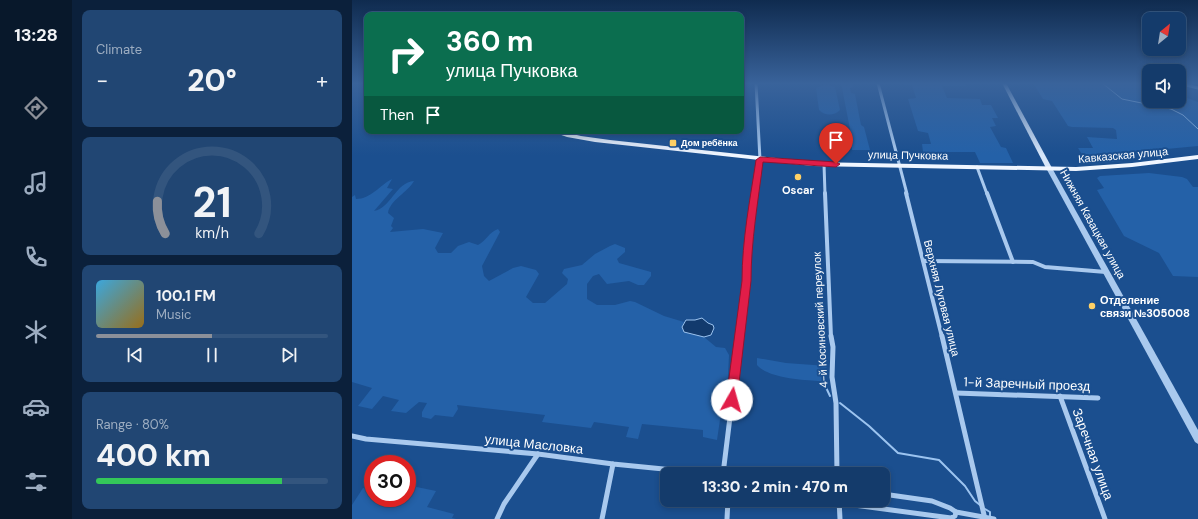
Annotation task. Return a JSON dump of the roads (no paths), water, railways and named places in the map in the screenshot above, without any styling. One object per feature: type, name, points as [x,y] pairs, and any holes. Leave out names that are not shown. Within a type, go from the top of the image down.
[{"type":"main road","name":"Нижняя Казацкая улица","points":[[1017,107],[1049,168]]},
{"type":"main road","name":"улица Пучковка","points":[[569,134],[611,142],[760,160],[824,164],[1049,168]]},
{"type":"main road","name":"Кавказская улица","points":[[1049,168],[1107,167],[1198,157]]},
{"type":"street","points":[[724,467],[746,281],[746,262],[760,160],[757,107]]},
{"type":"street","name":"Верхняя Луговая улица","points":[[885,107],[924,261],[985,518]]},
{"type":"street","name":"4-й Косиновский переулок","points":[[824,164],[830,329],[833,347],[832,378],[836,403],[837,467]]},
{"type":"street","points":[[977,167],[1013,262]]},
{"type":"street","name":"Нижняя Казацкая улица","points":[[1049,168],[1198,439]]},
{"type":"street","points":[[924,261],[1033,262],[1045,267],[1106,272]]},
{"type":"street","name":"1-й Заречный проезд","points":[[956,393],[1098,398]]},
{"type":"street","name":"Заречная улица","points":[[1060,396],[1105,519]]},
{"type":"street","name":"улица Масловка","points":[[352,436],[366,439],[538,454],[660,469]]},
{"type":"street","points":[[496,519],[504,504],[538,454]]},
{"type":"street","points":[[602,519],[613,464]]},
{"type":"street","points":[[890,495],[936,503],[952,508],[956,512],[994,519]]},
{"type":"street","points":[[727,519],[728,507]]},
{"type":"street","points":[[839,507],[840,519]]},
{"type":"street","points":[[874,507],[951,518],[955,516],[956,512]]},
{"type":"waterway","points":[[1162,107],[1171,109],[1183,115],[1198,129]]},
{"type":"waterway","points":[[823,381],[830,396]]},
{"type":"waterway","points":[[840,403],[869,426],[898,453],[939,460],[965,486],[975,501],[980,505]]},
{"type":"waterway","points":[[985,509],[990,512],[990,516]]},
{"type":"place","name":"Дом ребёнка","points":[[673,143]]},
{"type":"place","name":"Oscar","points":[[798,177]]},
{"type":"place","name":"Отделение связи №305008","points":[[1092,306]]}]
